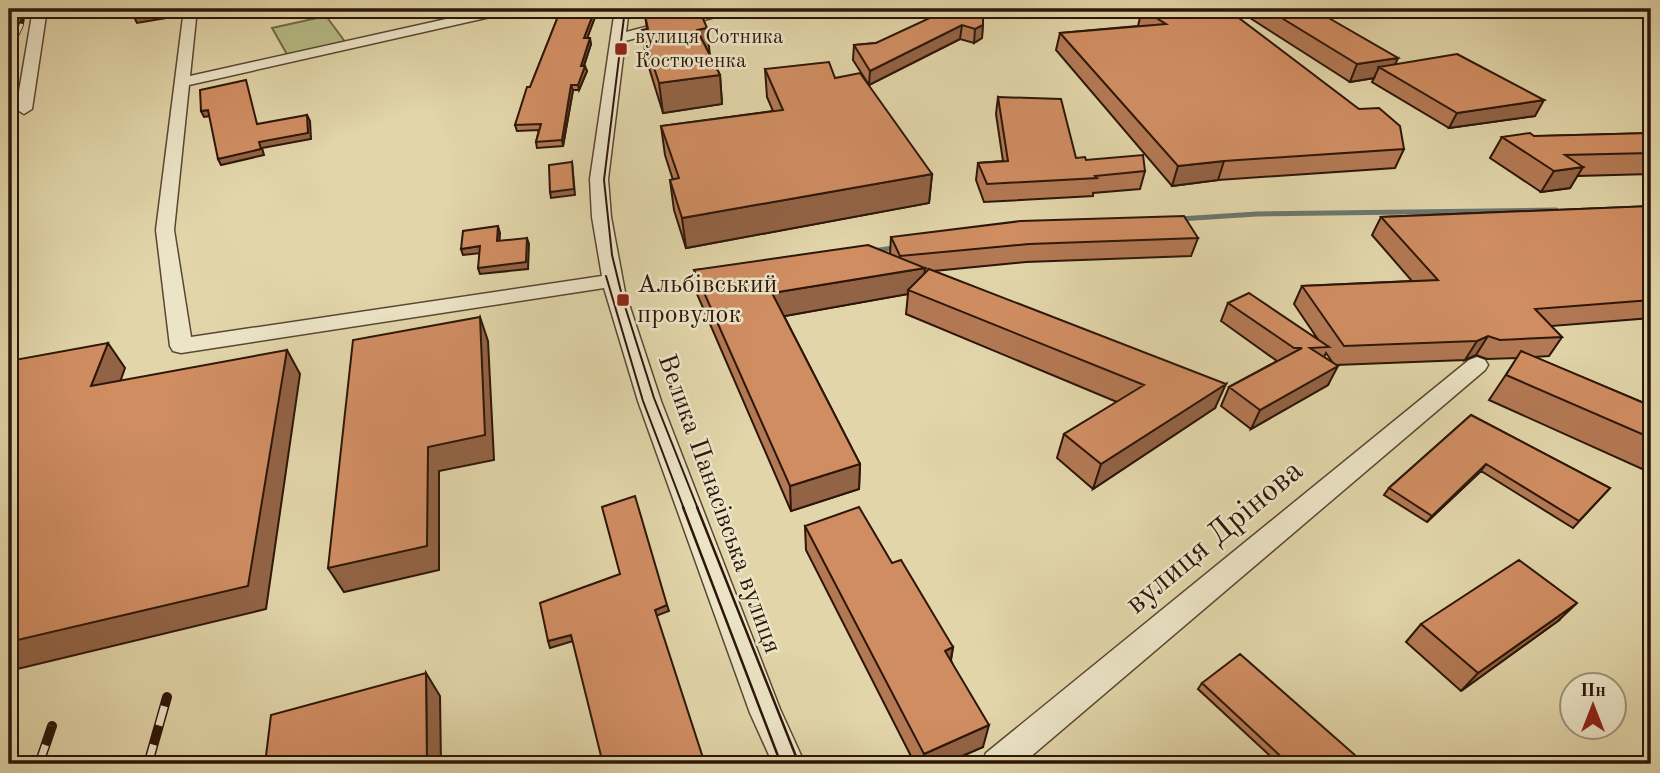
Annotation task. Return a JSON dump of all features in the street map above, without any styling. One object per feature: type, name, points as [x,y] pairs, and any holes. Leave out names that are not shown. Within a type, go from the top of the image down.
[{"type":"street","points":[[24,109],[40,9]]},
{"type":"street","points":[[190,9],[165,230],[181,346],[613,280]]},
{"type":"street","points":[[182,82],[508,9]]},
{"type":"street","name":"Велика Панасівська вулиця","points":[[622,9],[599,179],[600,205],[613,280],[647,394],[766,713],[789,764]]},
{"type":"street","points":[[618,38],[729,9]]},
{"type":"street","name":"вулиця Дрінова","points":[[997,764],[1477,365]]},
{"type":"green space","points":[[326,16],[346,43],[288,56],[272,28]]},
{"type":"building","points":[[135,9],[165,9],[164,13],[134,17]]},
{"type":"building","points":[[561,9],[595,9],[584,38],[590,38],[581,66],[585,66],[578,85],[571,85],[562,140],[536,142],[541,124],[515,125],[527,87],[530,87]]},
{"type":"building","points":[[699,9],[707,28],[697,30],[720,75],[659,83],[642,30],[648,29],[645,15]]},
{"type":"building","points":[[949,9],[969,9],[983,14],[983,25],[975,29],[962,25],[870,71],[854,45],[876,43]]},
{"type":"building","points":[[1142,9],[1233,9],[1231,12],[1359,109],[1379,108],[1400,126],[1404,149],[1178,166],[1060,33],[1166,24]]},
{"type":"building","points":[[1267,9],[1313,9],[1398,58],[1357,64]]},
{"type":"building","points":[[1457,54],[1544,100],[1457,113],[1379,67]]},
{"type":"building","points":[[829,62],[835,78],[860,73],[932,174],[682,218],[670,180],[679,178],[661,126],[783,110],[765,69]]},
{"type":"building","points":[[246,80],[257,124],[307,115],[308,133],[259,142],[261,149],[218,159],[208,110],[201,111],[200,90]]},
{"type":"building","points":[[998,97],[1061,99],[1076,158],[1085,157],[1086,160],[1143,155],[1145,171],[1095,176],[1097,178],[987,184],[978,163],[1008,161]]},
{"type":"building","points":[[1530,133],[1534,136],[1651,133],[1651,153],[1565,155],[1583,167],[1554,171],[1502,137]]},
{"type":"building","points":[[572,162],[574,189],[550,192],[549,165]]},
{"type":"building","points":[[1651,206],[1651,300],[1535,309],[1562,337],[1500,340],[1488,336],[1477,341],[1344,346],[1302,286],[1438,280],[1381,217]]},
{"type":"building","points":[[1184,216],[1198,238],[1029,244],[900,256],[891,237],[1021,221]]},
{"type":"building","points":[[498,226],[497,241],[527,238],[526,262],[478,268],[480,246],[461,249],[463,231]]},
{"type":"building","points":[[868,245],[925,268],[772,293],[860,464],[790,486],[694,270]]},
{"type":"building","points":[[929,269],[1226,384],[1101,464],[1064,434],[1144,385],[908,290]]},
{"type":"building","points":[[1249,293],[1329,347],[1310,348],[1338,366],[1260,410],[1229,387],[1302,348],[1294,348],[1228,303]]},
{"type":"building","points":[[480,317],[485,435],[428,447],[427,546],[328,568],[353,340]]},
{"type":"building","points":[[108,343],[91,386],[287,350],[248,586],[9,642],[9,361]]},
{"type":"building","points":[[1521,351],[1651,406],[1651,438],[1506,375]]},
{"type":"building","points":[[1471,415],[1610,488],[1579,521],[1486,464],[1432,516],[1389,488]]},
{"type":"building","points":[[635,496],[667,605],[655,610],[705,764],[603,764],[571,635],[548,641],[540,603],[620,574],[602,507]]},
{"type":"building","points":[[859,507],[892,563],[901,560],[953,647],[945,651],[989,725],[924,754],[805,526]]},
{"type":"building","points":[[1519,560],[1577,603],[1478,673],[1421,624]]},
{"type":"building","points":[[1240,654],[1364,763],[1289,764],[1202,683]]},
{"type":"building","points":[[426,673],[427,764],[265,764],[271,715]]},
{"type":"waterway","points":[[1179,219],[1257,214],[1556,210]]},
{"type":"waterway","points":[[873,251],[900,247]]},
{"type":"tram line","points":[[625,9],[604,180],[612,255],[623,300],[654,398],[698,509]]},
{"type":"tram line","points":[[606,276],[643,401],[684,509]]},
{"type":"tram line","points":[[683,507],[781,764]]},
{"type":"tram line","points":[[697,507],[799,764]]},
{"type":"railway","points":[[9,51],[21,26],[24,9]]},
{"type":"railway","points":[[148,764],[167,697]]},
{"type":"railway","points":[[39,764],[52,726]]},
{"type":"place","name":"вулиця Сотника Костюченка","points":[[621,49]]},
{"type":"place","name":"Альбівський провулок","points":[[623,300]]}]
